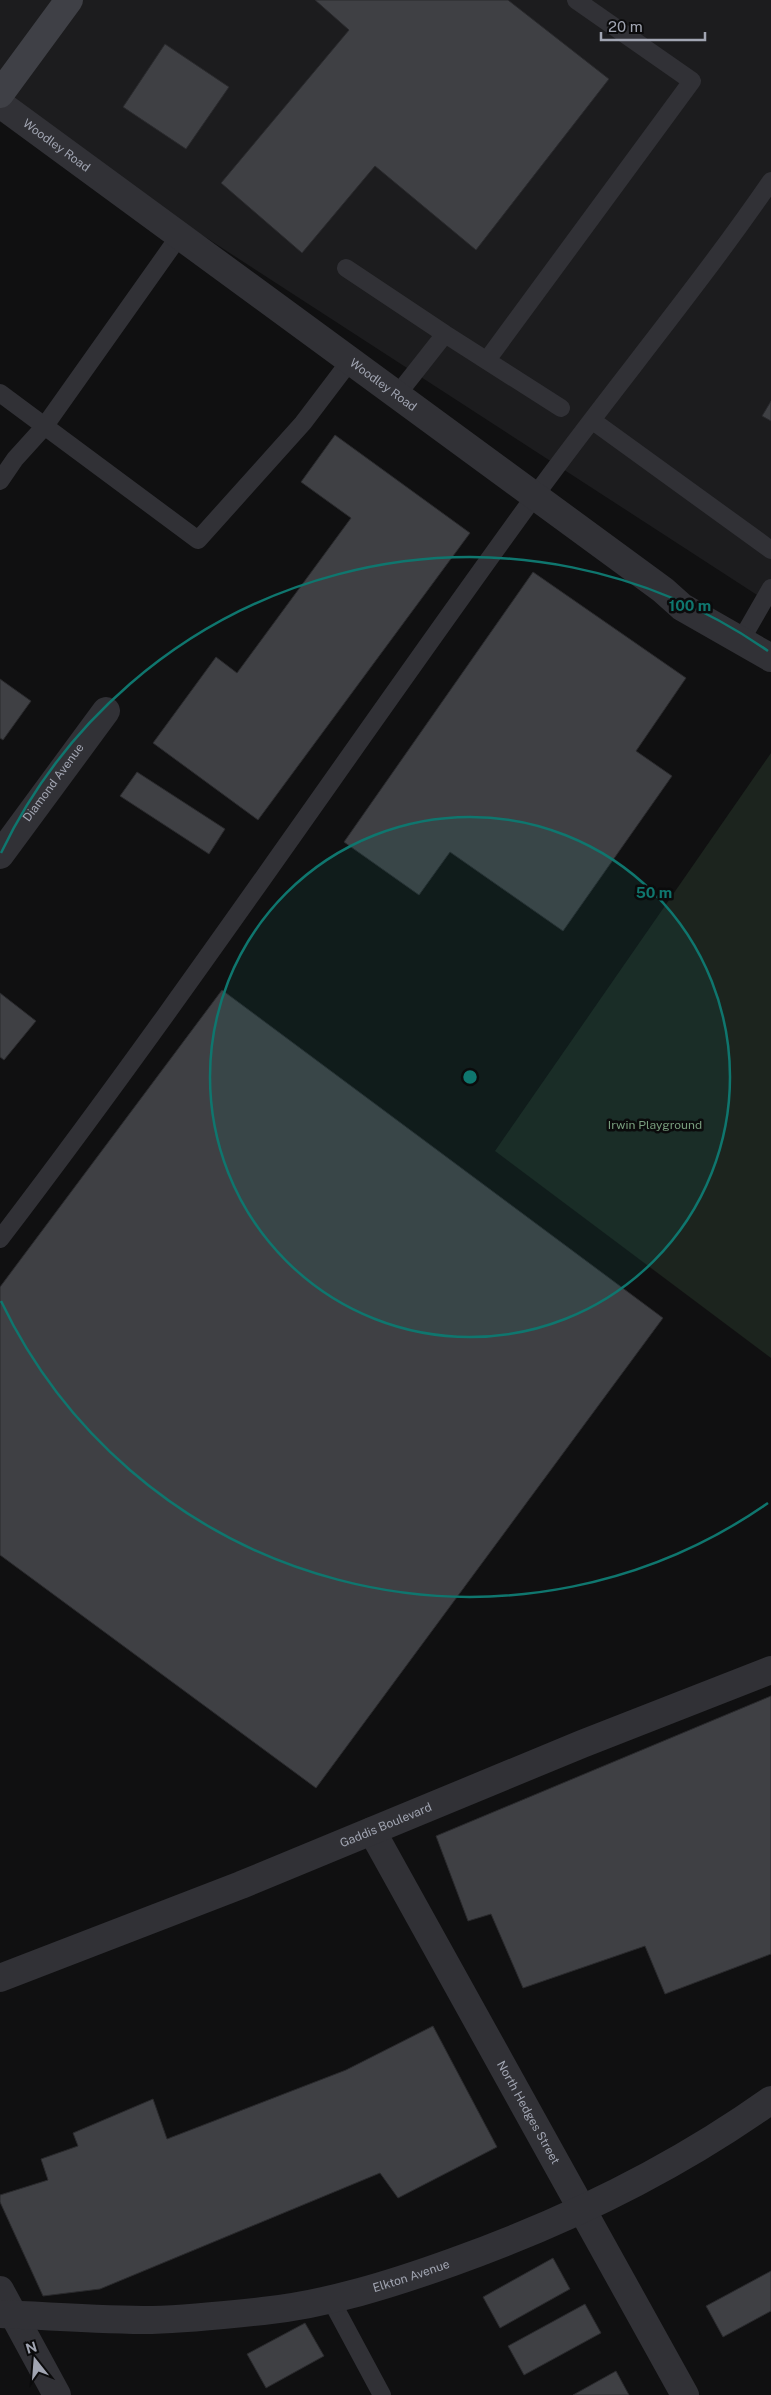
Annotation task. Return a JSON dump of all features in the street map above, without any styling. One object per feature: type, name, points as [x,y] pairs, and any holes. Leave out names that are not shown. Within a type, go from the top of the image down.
[{"type":"main road","points":[[0,94],[69,0]]},
{"type":"street","name":"Woodley Road","points":[[0,104],[663,590],[682,607],[740,642],[771,658]]},
{"type":"street","name":"Diamond Avenue","points":[[0,855],[106,711]]},
{"type":"street","name":"Gaddis Boulevard","points":[[0,1978],[241,1885],[582,1744],[771,1670]]},
{"type":"street","name":"North Hedges Street","points":[[372,1831],[684,2395]]},
{"type":"street","name":"Elkton Avenue","points":[[7,2314],[153,2320],[264,2311],[331,2300],[418,2275],[502,2244],[582,2208],[668,2167],[771,2100]]},
{"type":"street","points":[[0,2290],[7,2314],[57,2395]]},
{"type":"lane","points":[[487,360],[692,81],[576,0]]},
{"type":"lane","points":[[0,1239],[236,920],[535,496],[720,255],[771,181]]},
{"type":"lane","points":[[0,481],[15,459],[44,427],[180,235]]},
{"type":"lane","points":[[346,268],[561,408]]},
{"type":"lane","points":[[397,395],[445,334]]},
{"type":"lane","points":[[0,393],[198,540],[303,423],[350,361]]},
{"type":"lane","points":[[592,421],[771,550]]},
{"type":"lane","points":[[740,642],[771,588]]},
{"type":"lane","points":[[331,2300],[382,2395]]},
{"type":"shaded area","points":[[0,0],[771,0],[771,604],[0,104]]},
{"type":"green space","name":"Irwin Playground","points":[[771,753],[771,1358],[495,1151]]},
{"type":"building","points":[[315,0],[508,0],[609,79],[476,250],[375,166],[302,253],[221,183],[349,30]]},
{"type":"building","points":[[165,44],[229,87],[186,149],[123,107]]},
{"type":"building","points":[[771,401],[771,421],[762,416]]},
{"type":"building","points":[[335,435],[470,533],[258,820],[153,743],[216,657],[237,673],[351,518],[301,482]]},
{"type":"building","points":[[533,572],[686,678],[636,751],[672,776],[563,931],[450,852],[419,895],[344,842]]},
{"type":"building","points":[[0,679],[31,701],[3,740],[0,738]]},
{"type":"building","points":[[137,772],[225,829],[209,854],[120,796]]},
{"type":"building","points":[[222,990],[663,1318],[316,1788],[0,1555],[0,1287]]},
{"type":"building","points":[[0,993],[36,1021],[4,1060],[0,1057]]},
{"type":"building","points":[[771,1696],[771,1954],[665,1994],[645,1946],[523,1988],[491,1914],[468,1921],[436,1836]]},
{"type":"building","points":[[433,2026],[497,2147],[398,2198],[380,2173],[100,2289],[43,2296],[0,2202],[0,2195],[48,2180],[41,2159],[78,2146],[73,2133],[153,2099],[167,2139],[346,2070]]},
{"type":"building","points":[[553,2258],[570,2289],[500,2328],[483,2297]]},
{"type":"building","points":[[771,2271],[771,2311],[723,2337],[706,2306]]},
{"type":"building","points":[[585,2304],[601,2333],[524,2375],[508,2346]]},
{"type":"building","points":[[305,2323],[324,2356],[266,2388],[247,2354]]},
{"type":"building","points":[[616,2371],[629,2395],[573,2395]]}]
